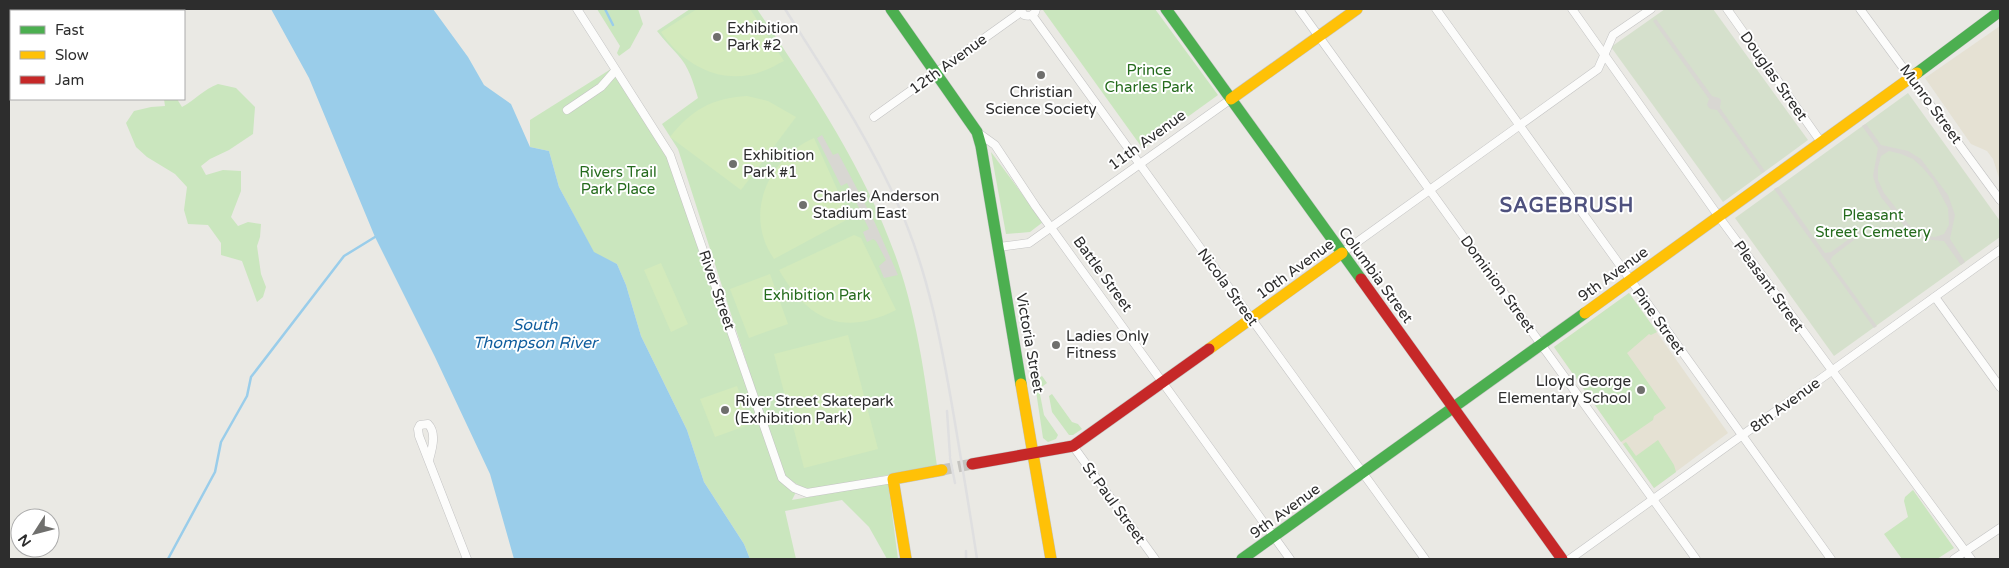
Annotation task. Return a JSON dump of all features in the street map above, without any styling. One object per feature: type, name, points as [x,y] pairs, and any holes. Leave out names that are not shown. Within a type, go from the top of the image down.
[{"type":"street","name":"River Street","points":[[577,9],[670,155],[782,478],[794,488],[807,493],[893,479]]},
{"type":"street","name":"Battle Street","points":[[891,9],[937,72],[977,132],[995,145],[1050,226],[1290,559]]},
{"type":"street","name":"Columbia Street","points":[[1166,9],[1562,559]]},
{"type":"street","name":"Dominion Street","points":[[1299,9],[1696,559]]},
{"type":"street","name":"11th Avenue","points":[[999,247],[1029,243],[1050,226],[1357,9]]},
{"type":"street","name":"Pine Street","points":[[1436,9],[1831,559]]},
{"type":"street","name":"Pleasant Street","points":[[1572,9],[1605,53],[1719,217],[1971,559]]},
{"type":"street","name":"10th Avenue","points":[[972,464],[1073,446],[1598,69],[1613,36],[1651,9]]},
{"type":"street","name":"Douglas Street","points":[[1727,9],[1821,142]]},
{"type":"street","name":"Munro Street","points":[[1860,9],[2000,200]]},
{"type":"street","points":[[1021,10],[1026,16],[1034,12]]},
{"type":"street","name":"12th Avenue","points":[[874,117],[1021,10]]},
{"type":"street","name":"9th Avenue","points":[[1242,559],[1912,78],[2000,11]]},
{"type":"street","name":"Nicola Street","points":[[1034,12],[1139,164],[1425,559]]},
{"type":"street","points":[[567,110],[601,87],[615,71]]},
{"type":"street","name":"Victoria Street","points":[[977,132],[984,159],[1051,559]]},
{"type":"street","name":"8th Avenue","points":[[1570,559],[2000,250]]},
{"type":"street","points":[[1935,297],[2000,387]]},
{"type":"street","name":"St Paul Street","points":[[1073,446],[1156,559]]},
{"type":"street","points":[[429,460],[468,559]]},
{"type":"street","points":[[906,559],[893,479],[942,470]]},
{"type":"street","points":[[1954,559],[2000,528]]},
{"type":"shaded area","points":[[1656,19],[1712,96],[1721,100],[1720,108],[1765,171],[1762,173],[1717,110],[1710,109],[1707,105],[1709,99],[1653,21]]},
{"type":"shaded area","points":[[2000,26],[2000,181],[1993,159],[1987,151],[1971,144],[1925,78]]},
{"type":"shaded area","points":[[1866,124],[1881,145],[1908,151],[1921,159],[1948,195],[1955,215],[1950,239],[1965,262],[1961,265],[1944,241],[1922,239],[1909,232],[1881,197],[1873,176],[1878,148],[1862,126]],"holes":[[[1889,151],[1913,159],[1933,180],[1948,208],[1949,225],[1944,234],[1935,237],[1926,236],[1914,231],[1884,193],[1878,180],[1881,156]]]},
{"type":"shaded area","points":[[822,135],[833,155],[838,153],[875,223],[898,275],[884,278],[879,266],[886,260],[876,241],[873,239],[867,242],[863,232],[869,229],[862,215],[863,213],[861,211],[854,214],[853,212],[859,208],[847,183],[841,186],[817,138]]},
{"type":"shaded area","points":[[1778,187],[1825,253],[1831,252],[1860,231],[1862,234],[1833,256],[1830,261],[1877,326],[1874,328],[1774,189]]},
{"type":"shaded area","name":"Lloyd George Elementary School","points":[[1629,293],[1728,433],[1654,488],[1554,347]]},
{"type":"green space","points":[[597,9],[638,9],[643,24],[630,48],[619,56],[617,53],[620,46]]},
{"type":"green space","name":"Exhibition Park","points":[[690,9],[757,9],[819,103],[857,168],[888,237],[908,296],[923,368],[937,466],[807,490],[783,476],[678,149],[662,124],[698,98],[685,65],[657,31]]},
{"type":"green space","name":"Exhibition Park #2","points":[[697,9],[750,9],[784,61],[763,71],[733,76],[705,70],[692,63],[670,44],[661,32]]},
{"type":"green space","name":"Prince Charles Park","points":[[1044,9],[1155,9],[1218,95],[1143,149]]},
{"type":"green space","points":[[1665,9],[1713,9],[1808,140],[1723,202],[1611,47]]},
{"type":"green space","name":"Rivers Trail Park Place","points":[[611,69],[668,156],[780,480],[796,492],[792,500],[888,483],[898,559],[887,559],[869,527],[842,500],[785,511],[796,559],[750,559],[744,544],[704,482],[687,430],[641,336],[626,285],[617,264],[594,253],[559,187],[549,151],[530,147],[530,120]]},
{"type":"green space","points":[[218,84],[236,88],[255,107],[253,134],[201,166],[206,175],[223,170],[241,171],[241,191],[231,217],[238,226],[248,222],[261,224],[257,246],[261,274],[266,287],[263,297],[257,302],[242,261],[221,255],[221,243],[208,225],[188,224],[184,210],[187,187],[175,174],[147,157],[136,147],[126,123],[134,111],[165,106],[164,100],[178,100],[182,107]]},
{"type":"green space","name":"Pleasant Street Cemetery","points":[[1908,93],[2000,221],[2000,237],[1834,356],[1735,218]]},
{"type":"green space","name":"Exhibition Park #1","points":[[747,96],[768,101],[796,117],[741,190],[670,137],[686,119],[703,107],[723,99]]},
{"type":"green space","name":"Charles Anderson Stadium East","points":[[814,138],[850,218],[774,259],[766,244],[761,226],[760,210],[763,195],[777,167],[800,146]]},
{"type":"green space","points":[[991,152],[1043,222],[1030,232],[1006,234]]},
{"type":"green space","points":[[854,235],[861,238],[896,310],[877,318],[859,322],[843,322],[828,319],[815,312],[802,301],[779,270]]},
{"type":"green space","points":[[661,263],[688,324],[671,332],[644,270]]},
{"type":"green space","points":[[770,274],[788,324],[749,338],[730,289]]},
{"type":"green space","points":[[1629,293],[1657,332],[1649,334],[1627,353],[1666,408],[1654,416],[1653,420],[1621,442],[1554,347]]},
{"type":"green space","points":[[848,335],[878,449],[804,468],[774,354]]},
{"type":"green space","points":[[1033,371],[1039,378],[1042,376],[1047,383],[1039,389],[1044,415],[1058,435],[1056,439],[1048,442],[1043,438]]},
{"type":"green space","name":"River Street Skatepark (Exhibition Park)","points":[[737,386],[751,424],[715,437],[700,399]]},
{"type":"green space","points":[[1052,394],[1072,422],[1078,424],[1082,429],[1073,435],[1069,435],[1052,412],[1049,396]]},
{"type":"green space","points":[[1658,440],[1674,465],[1676,472],[1654,488],[1623,444],[1626,442],[1636,456]]},
{"type":"green space","points":[[1913,490],[1954,548],[1937,559],[1902,559],[1884,534],[1908,517],[1904,501],[1905,497]]},
{"type":"water","name":"South Thompson River","points":[[271,9],[433,9],[468,57],[484,85],[511,104],[530,147],[549,151],[559,187],[594,252],[617,264],[626,285],[641,336],[687,430],[704,482],[744,544],[750,559],[514,559],[490,474],[435,357],[375,237],[309,78]]},
{"type":"waterway","points":[[605,9],[613,25]]},
{"type":"waterway","points":[[168,559],[215,472],[221,442],[247,396],[251,377],[344,256],[375,237]]},
{"type":"tunnel","points":[[942,470],[972,464]]},
{"type":"railway","points":[[785,9],[875,157],[900,209],[919,259],[927,285],[945,364],[977,559]]},
{"type":"railway","points":[[947,411],[950,456]]},
{"type":"railway","points":[[950,458],[955,483]]},
{"type":"railway","points":[[966,551],[966,559]]},
{"type":"traffic: fast","points":[[891,9],[977,132],[981,146],[1021,384]]},
{"type":"traffic: fast","points":[[1166,9],[1361,279]]},
{"type":"traffic: fast","points":[[1917,73],[2000,11]]},
{"type":"traffic: fast","points":[[1242,559],[1585,313]]},
{"type":"traffic: slow","points":[[1231,99],[1357,9]]},
{"type":"traffic: slow","points":[[1585,313],[1917,73]]},
{"type":"traffic: slow","points":[[1209,349],[1342,253]]},
{"type":"traffic: slow","points":[[1021,384],[1051,559]]},
{"type":"traffic: slow","points":[[906,559],[893,479],[942,470]]},
{"type":"traffic: jam","points":[[1361,279],[1562,559]]},
{"type":"traffic: jam","points":[[972,464],[1073,446],[1209,349]]},
{"type":"place","name":"Exhibition Park #2","points":[[717,37]]},
{"type":"place","name":"Christian Science Society","points":[[1041,75]]},
{"type":"place","name":"Exhibition Park #1","points":[[733,164]]},
{"type":"place","name":"Charles Anderson Stadium East","points":[[803,205]]},
{"type":"place","name":"Ladies Only Fitness","points":[[1056,345]]},
{"type":"place","name":"Lloyd George Elementary School","points":[[1641,390]]},
{"type":"place","name":"River Street Skatepark (Exhibition Park)","points":[[725,410]]},
{"type":"district","name":"SAGEBRUSH","points":[[1567,206]]}]
